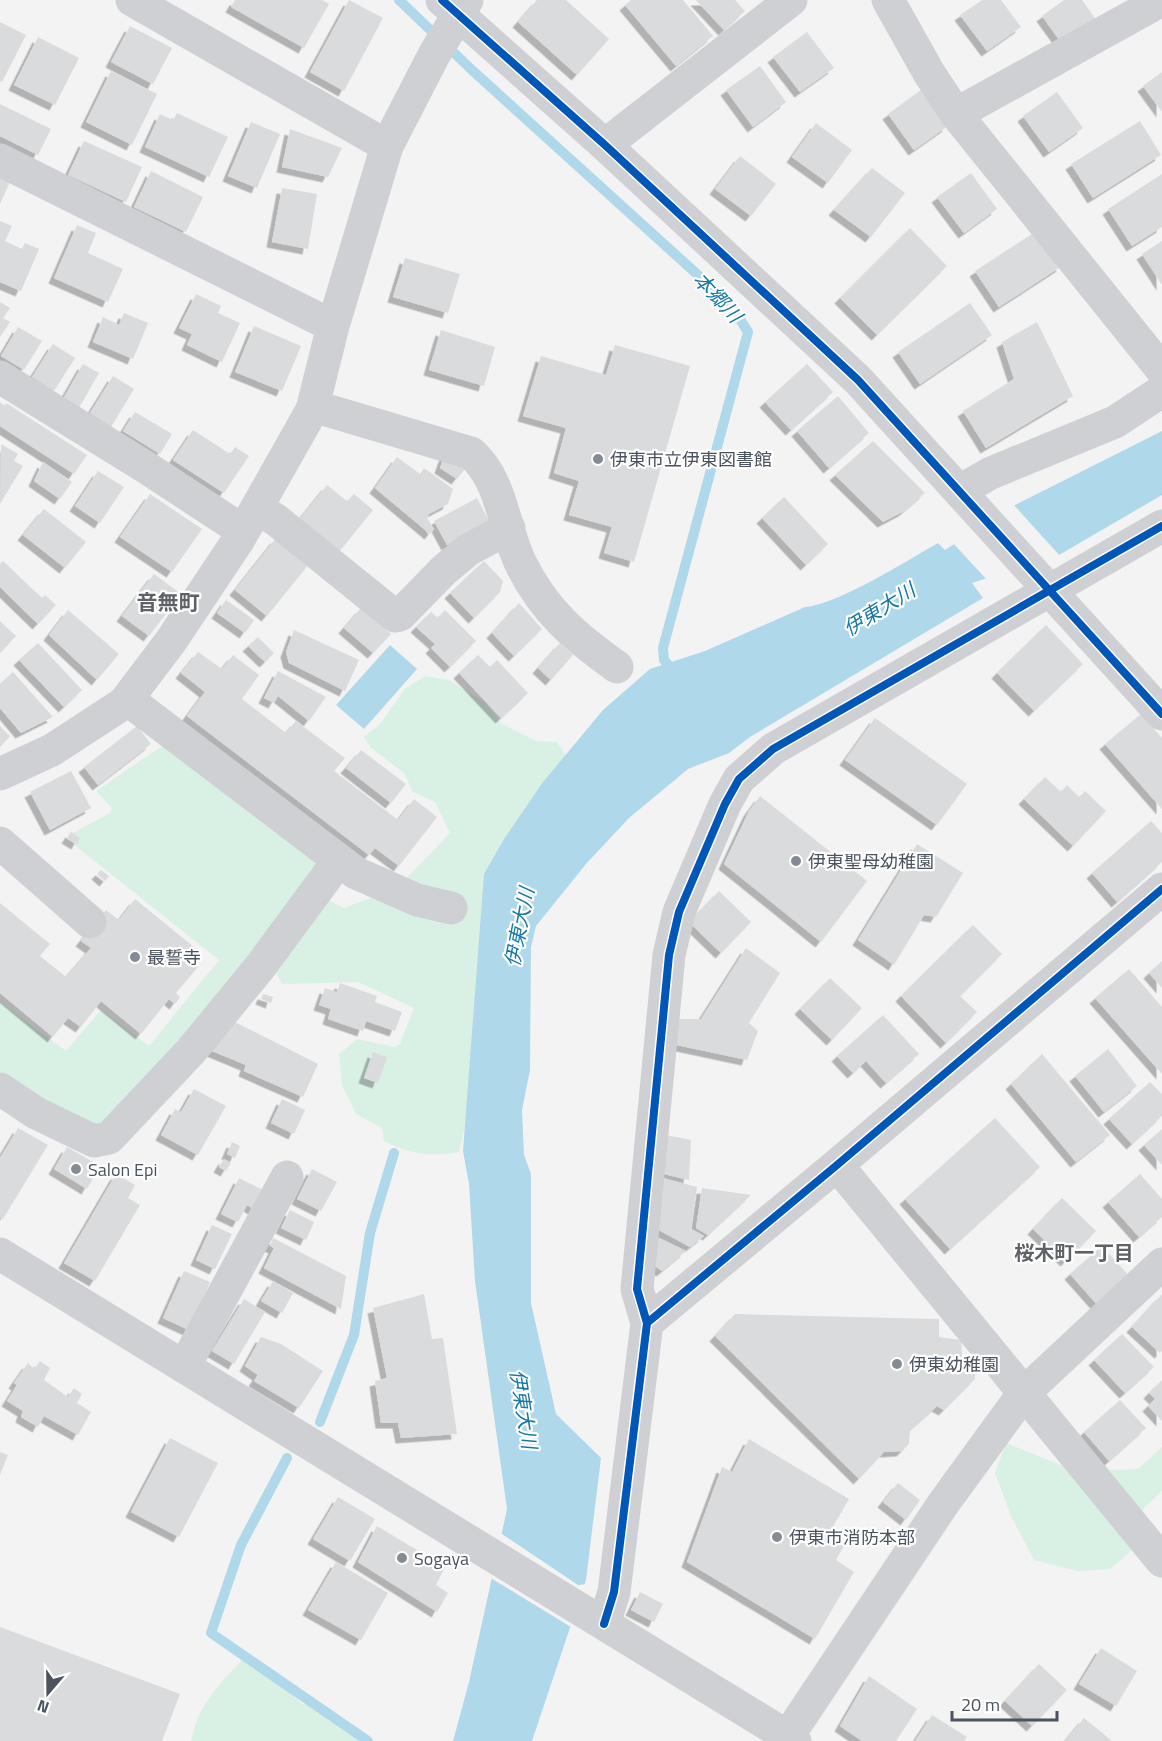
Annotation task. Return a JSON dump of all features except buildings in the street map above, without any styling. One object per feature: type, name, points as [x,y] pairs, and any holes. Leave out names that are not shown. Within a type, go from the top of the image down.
[{"type":"street","points":[[132,0],[387,146]]},
{"type":"street","points":[[605,144],[791,0]]},
{"type":"street","points":[[888,0],[928,73],[956,114],[1162,370]]},
{"type":"street","points":[[956,114],[1162,0]]},
{"type":"street","points":[[0,774],[52,750],[127,699],[171,641],[250,519],[313,406],[333,326],[387,146],[455,9],[605,144],[858,380],[1162,714]]},
{"type":"street","points":[[0,160],[333,326]]},
{"type":"street","points":[[0,377],[147,468],[250,519],[292,532],[395,616],[400,615],[444,570],[468,550],[509,528]]},
{"type":"street","points":[[965,495],[991,473],[1115,422],[1162,391]]},
{"type":"street","points":[[313,406],[471,453],[480,461],[500,498],[520,562],[542,603],[579,640],[617,667]]},
{"type":"street","points":[[596,1619],[614,1592],[647,1323],[637,1289],[669,955],[679,912],[714,828],[739,779],[773,749],[1045,585],[1162,526]]},
{"type":"street","points":[[127,699],[356,873],[417,900],[451,908]]},
{"type":"street","points":[[0,843],[90,922]]},
{"type":"street","points":[[0,1089],[36,1113],[94,1141],[110,1138],[191,1051],[260,967],[339,860]]},
{"type":"street","points":[[647,1323],[1162,889]]},
{"type":"street","points":[[837,1165],[1162,1561]]},
{"type":"street","points":[[184,1367],[287,1177]]},
{"type":"street","points":[[0,1254],[791,1739],[943,1504],[1023,1394],[1162,1264]]},
{"type":"green space","points":[[425,676],[449,680],[484,702],[502,724],[536,741],[557,742],[570,762],[475,1081],[459,1152],[438,1154],[411,1152],[384,1141],[382,1128],[356,1114],[342,1085],[339,1054],[357,1039],[395,1047],[400,1044],[414,1008],[358,982],[282,984],[274,969],[327,899],[344,908],[397,888],[450,833],[435,802],[413,792],[404,773],[371,748],[364,737],[380,724],[405,689]]},
{"type":"green space","points":[[162,746],[322,864],[240,975],[99,1127],[0,1077],[0,1002],[66,1051],[101,1010],[149,1046],[219,960],[68,840],[71,834],[110,813],[112,808],[96,791]]},
{"type":"green space","points":[[1006,1443],[1078,1472],[1138,1469],[1162,1447],[1162,1491],[1143,1509],[1139,1544],[1110,1569],[1078,1571],[1034,1560],[1011,1516],[995,1473]]},
{"type":"green space","points":[[242,1660],[265,1669],[302,1704],[328,1707],[372,1741],[191,1741],[204,1706]]},
{"type":"water","name":"伊東大川","points":[[1162,431],[1162,495],[1059,555],[972,583],[983,598],[750,737],[729,753],[688,769],[629,818],[586,864],[536,926],[531,947],[530,1070],[522,1110],[524,1155],[531,1174],[531,1303],[556,1414],[601,1458],[586,1580],[532,1741],[453,1741],[469,1682],[507,1509],[475,1281],[469,1184],[463,1151],[484,874],[504,839],[543,782],[603,710],[650,669],[705,651],[805,607],[835,599],[872,581],[938,543],[945,550],[1011,507]]},
{"type":"water","points":[[390,645],[417,669],[364,729],[336,705]]},
{"type":"pier","points":[[1012,503],[1061,557],[988,581],[952,542]]},
{"type":"pier","points":[[499,1532],[578,1585],[588,1584],[574,1629],[489,1577]]},
{"type":"waterway","name":"本郷川","points":[[399,0],[473,71],[731,305],[748,332],[663,648],[664,660],[675,673]]},
{"type":"waterway","points":[[320,1422],[354,1335],[370,1233],[394,1153]]},
{"type":"waterway","points":[[287,1458],[241,1545],[211,1633],[368,1741]]},
{"type":"cycle path","points":[[442,0],[605,145],[858,380],[1162,714]]},
{"type":"cycle path","points":[[647,1323],[637,1289],[669,955],[679,912],[725,804],[739,779],[773,749],[1162,526]]},
{"type":"cycle path","points":[[604,1624],[614,1592],[647,1323],[1162,889]]},
{"type":"place","name":"伊東市立伊東図書館","points":[[598,459]]},
{"type":"place","name":"伊東聖母幼稚園","points":[[796,861]]},
{"type":"place","name":"最誓寺","points":[[135,957]]},
{"type":"place","name":"Salon Epi","points":[[76,1169]]},
{"type":"place","name":"伊東幼稚園","points":[[897,1364]]},
{"type":"place","name":"伊東市消防本部","points":[[777,1537]]},
{"type":"place","name":"Sogaya","points":[[402,1558]]},
{"type":"district","name":"音無町","points":[[168,602]]},
{"type":"district","name":"桜木町一丁目","points":[[1074,1252]]}]
